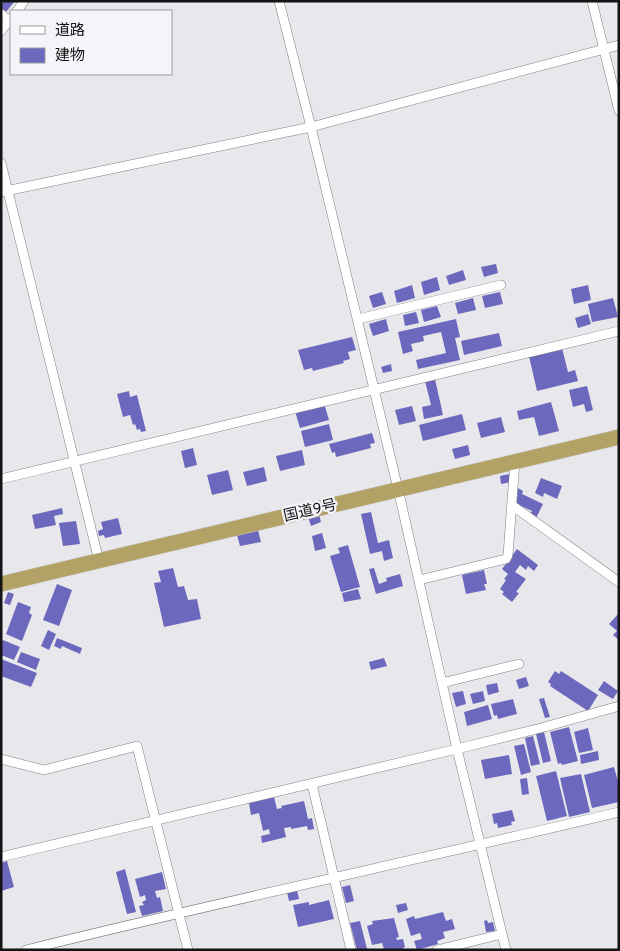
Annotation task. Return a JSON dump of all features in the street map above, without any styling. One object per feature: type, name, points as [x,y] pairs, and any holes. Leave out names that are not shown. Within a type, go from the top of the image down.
[{"type":"highway","name":"国道9号","points":[[1,584],[619,436]]},
{"type":"street","points":[[279,1],[358,319],[457,749],[506,950]]},
{"type":"street","points":[[592,1],[619,111]]},
{"type":"street","points":[[1,14],[10,19],[1,31]]},
{"type":"street","points":[[4,191],[311,127],[619,45]]},
{"type":"street","points":[[1,163],[4,191],[76,461],[99,561]]},
{"type":"street","points":[[358,319],[501,285]]},
{"type":"street","points":[[1,479],[619,331]]},
{"type":"street","points":[[419,580],[506,559],[508,556],[515,461]]},
{"type":"street","points":[[512,506],[619,582]]},
{"type":"street","points":[[442,683],[519,664]]},
{"type":"street","points":[[1,857],[457,749],[618,708]]},
{"type":"street","points":[[1,759],[44,770],[138,746],[188,950]]},
{"type":"street","points":[[312,784],[351,950]]},
{"type":"street","points":[[26,950],[179,912],[481,845],[619,812]]},
{"type":"street","points":[[437,950],[502,934]]},
{"type":"building","points":[[1,1],[15,1],[6,12],[1,8]]},
{"type":"building","points":[[496,264],[498,273],[484,277],[481,267]]},
{"type":"building","points":[[463,270],[466,280],[449,285],[446,276]]},
{"type":"building","points":[[437,277],[440,290],[424,295],[421,282]]},
{"type":"building","points":[[412,285],[415,298],[397,303],[394,291]]},
{"type":"building","points":[[588,285],[591,300],[574,304],[571,289]]},
{"type":"building","points":[[382,292],[386,304],[373,308],[369,296]]},
{"type":"building","points":[[500,292],[503,304],[485,308],[482,296]]},
{"type":"building","points":[[473,298],[476,310],[458,314],[455,303]]},
{"type":"building","points":[[613,298],[618,317],[592,322],[588,304]]},
{"type":"building","points":[[437,306],[441,317],[424,322],[421,310]]},
{"type":"building","points":[[416,312],[419,323],[405,326],[403,315]]},
{"type":"building","points":[[588,314],[591,324],[578,328],[575,318]]},
{"type":"building","points":[[386,319],[389,331],[373,336],[369,324]]},
{"type":"building","points":[[456,319],[460,337],[455,338],[460,360],[418,369],[416,360],[446,353],[441,332],[423,336],[424,341],[411,344],[413,351],[403,354],[398,332]]},
{"type":"building","points":[[499,333],[502,346],[464,355],[461,341]]},
{"type":"building","points":[[352,337],[356,350],[348,352],[350,359],[343,361],[344,363],[313,371],[312,368],[304,370],[298,350]]},
{"type":"building","points":[[561,344],[568,372],[575,370],[578,381],[537,391],[528,352]]},
{"type":"building","points":[[391,364],[392,371],[383,373],[381,367]]},
{"type":"building","points":[[435,379],[443,415],[424,419],[422,407],[431,405],[425,381]]},
{"type":"building","points":[[587,386],[593,410],[586,412],[584,404],[573,407],[569,390]]},
{"type":"building","points":[[129,391],[130,397],[137,395],[146,431],[141,432],[140,429],[137,430],[135,424],[133,425],[130,415],[123,417],[117,394]]},
{"type":"building","points":[[551,402],[559,431],[539,436],[534,417],[519,420],[517,411]]},
{"type":"building","points":[[324,403],[329,420],[300,428],[295,411]]},
{"type":"building","points":[[412,406],[416,421],[399,425],[395,410]]},
{"type":"building","points":[[462,414],[466,430],[423,441],[419,425]]},
{"type":"building","points":[[501,417],[505,432],[481,438],[477,423]]},
{"type":"building","points":[[329,424],[333,440],[305,447],[301,431]]},
{"type":"building","points":[[372,433],[375,443],[370,444],[371,448],[336,457],[335,452],[332,453],[329,444]]},
{"type":"building","points":[[468,445],[470,455],[455,459],[452,449]]},
{"type":"building","points":[[193,448],[197,465],[185,468],[181,451]]},
{"type":"building","points":[[302,450],[305,465],[280,471],[276,456]]},
{"type":"building","points":[[264,467],[267,481],[247,486],[243,472]]},
{"type":"building","points":[[228,470],[233,490],[212,495],[207,475]]},
{"type":"building","points":[[509,474],[511,482],[501,484],[500,476]]},
{"type":"building","points":[[541,478],[562,486],[557,499],[544,493],[543,497],[535,493]]},
{"type":"building","points":[[518,488],[523,491],[522,494],[543,504],[536,518],[530,514],[532,511],[514,503],[518,495],[515,494]]},
{"type":"building","points":[[62,508],[63,514],[54,516],[56,525],[35,529],[32,515]]},
{"type":"building","points":[[371,512],[378,543],[389,540],[393,558],[384,561],[382,551],[370,554],[361,514]]},
{"type":"building","points":[[319,514],[321,522],[311,526],[308,517]]},
{"type":"building","points":[[118,518],[122,534],[105,538],[104,535],[99,536],[98,531],[103,529],[101,522]]},
{"type":"building","points":[[76,521],[80,544],[63,546],[59,523]]},
{"type":"building","points":[[258,530],[261,542],[240,546],[237,535]]},
{"type":"building","points":[[322,533],[326,548],[315,551],[312,536]]},
{"type":"building","points":[[348,545],[360,587],[341,592],[330,556],[340,553],[338,548]]},
{"type":"building","points":[[517,549],[538,565],[534,571],[528,566],[526,570],[520,565],[515,572],[526,579],[516,592],[519,593],[512,602],[502,594],[504,592],[500,589],[508,574],[502,569]]},
{"type":"building","points":[[173,568],[178,587],[184,586],[188,600],[197,599],[201,619],[164,627],[154,583],[161,582],[158,571]]},
{"type":"building","points":[[374,568],[379,584],[387,581],[386,578],[400,574],[403,586],[376,594],[369,569]]},
{"type":"building","points":[[484,570],[487,584],[484,584],[486,590],[466,594],[462,575]]},
{"type":"building","points":[[57,584],[72,590],[59,626],[43,620]]},
{"type":"building","points":[[358,589],[361,599],[344,602],[342,593]]},
{"type":"building","points":[[8,592],[14,594],[10,605],[4,603]]},
{"type":"building","points":[[18,602],[31,607],[29,613],[32,615],[22,641],[6,634]]},
{"type":"building","points":[[619,613],[619,640],[613,635],[617,631],[609,624]]},
{"type":"building","points":[[48,630],[56,634],[49,650],[41,646]]},
{"type":"building","points":[[57,638],[82,648],[80,654],[62,646],[61,649],[54,646]]},
{"type":"building","points":[[3,640],[20,647],[14,660],[1,655]]},
{"type":"building","points":[[21,652],[40,659],[36,670],[17,662]]},
{"type":"building","points":[[384,658],[387,666],[371,670],[369,662]]},
{"type":"building","points":[[1,659],[37,673],[31,687],[1,676]]},
{"type":"building","points":[[555,671],[559,674],[561,671],[598,695],[588,711],[550,686],[551,684],[548,682]]},
{"type":"building","points":[[526,677],[529,686],[519,689],[516,680]]},
{"type":"building","points":[[604,681],[618,691],[613,699],[598,690]]},
{"type":"building","points":[[497,683],[499,692],[488,695],[486,685]]},
{"type":"building","points":[[463,691],[466,704],[456,707],[452,693]]},
{"type":"building","points":[[483,691],[485,701],[473,704],[470,694]]},
{"type":"building","points":[[544,698],[550,717],[545,718],[539,699]]},
{"type":"building","points":[[513,699],[517,714],[498,719],[497,715],[494,716],[491,704]]},
{"type":"building","points":[[488,705],[492,719],[467,726],[464,712]]},
{"type":"building","points":[[569,727],[578,761],[562,765],[561,763],[558,764],[550,732]]},
{"type":"building","points":[[588,728],[593,750],[579,753],[574,732]]},
{"type":"building","points":[[544,732],[551,761],[543,763],[536,734]]},
{"type":"building","points":[[533,736],[540,764],[531,766],[525,738]]},
{"type":"building","points":[[524,744],[531,772],[521,775],[514,746]]},
{"type":"building","points":[[598,751],[599,760],[581,764],[580,755]]},
{"type":"building","points":[[509,755],[512,774],[485,779],[481,760]]},
{"type":"building","points":[[614,767],[619,785],[619,802],[592,808],[584,775]]},
{"type":"building","points":[[556,771],[567,816],[547,821],[536,776]]},
{"type":"building","points":[[581,774],[590,812],[569,817],[560,778]]},
{"type":"building","points":[[527,778],[529,794],[522,795],[520,779]]},
{"type":"building","points":[[274,797],[277,809],[282,808],[281,806],[304,801],[308,819],[312,818],[314,829],[308,830],[307,826],[291,829],[291,827],[284,828],[286,837],[262,843],[261,836],[270,834],[269,829],[263,831],[259,813],[251,815],[249,803]]},
{"type":"building","points":[[512,810],[515,821],[511,822],[512,825],[498,828],[497,823],[494,824],[492,814]]},
{"type":"building","points":[[7,861],[14,887],[1,891],[1,863]]},
{"type":"building","points":[[125,869],[136,912],[127,914],[116,872]]},
{"type":"building","points":[[162,872],[166,889],[155,891],[157,898],[160,897],[163,911],[142,916],[139,906],[144,905],[142,902],[146,900],[145,895],[140,897],[135,879]]},
{"type":"building","points":[[350,885],[354,901],[346,903],[342,887]]},
{"type":"building","points":[[297,890],[299,899],[289,901],[287,892]]},
{"type":"building","points":[[329,900],[334,919],[298,927],[293,905],[309,902],[309,905]]},
{"type":"building","points":[[406,903],[408,910],[398,913],[396,905]]},
{"type":"building","points":[[443,912],[446,921],[452,919],[455,929],[443,932],[445,938],[437,941],[438,944],[417,950],[414,941],[422,939],[420,933],[411,936],[406,919],[414,916],[415,919]]},
{"type":"building","points":[[394,918],[399,937],[396,938],[397,940],[403,939],[404,950],[384,949],[382,943],[372,945],[367,926],[373,924],[372,921]]},
{"type":"building","points":[[487,920],[488,923],[493,922],[495,931],[486,932],[484,921]]},
{"type":"building","points":[[360,921],[367,949],[357,950],[350,923]]}]
